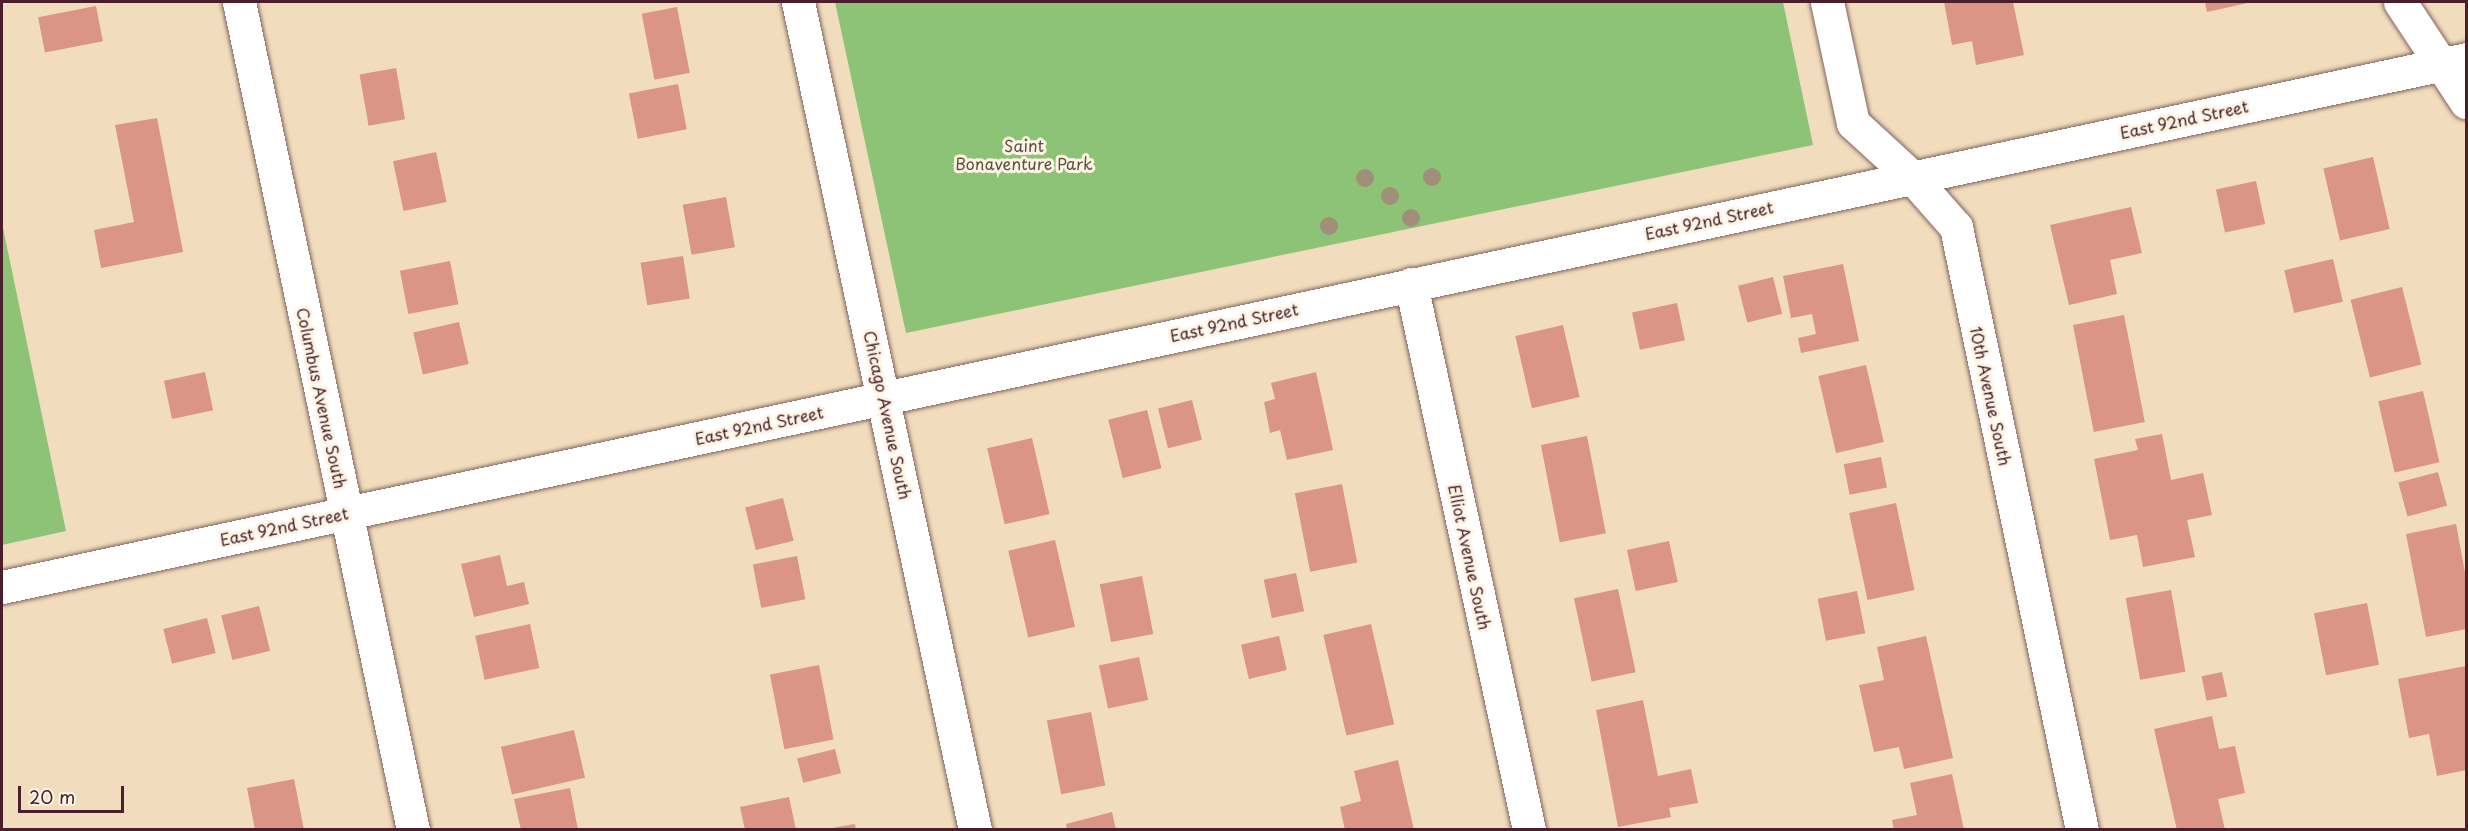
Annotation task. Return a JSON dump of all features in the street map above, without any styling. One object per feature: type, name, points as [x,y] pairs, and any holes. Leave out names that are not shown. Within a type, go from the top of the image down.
[{"type":"street","name":"Columbus Avenue South","points":[[239,2],[413,830]]},
{"type":"street","name":"Chicago Avenue South","points":[[798,2],[885,398],[975,830]]},
{"type":"street","name":"10th Avenue South","points":[[1827,2],[1853,123],[1912,177],[1956,227],[2082,830]]},
{"type":"street","points":[[2400,2],[2454,62],[2466,102]]},
{"type":"street","name":"East 92nd Street","points":[[2,587],[2454,62]]},
{"type":"street","name":"Elliot Avenue South","points":[[1411,284],[1528,830]]},
{"type":"green space","name":"Saint Bonaventure Park","points":[[835,2],[1783,2],[1813,145],[906,333]]},
{"type":"green space","points":[[2,223],[66,531],[2,545]]},
{"type":"building","points":[[1944,2],[2013,2],[2024,55],[1976,65],[1972,41],[1952,45]]},
{"type":"building","points":[[2205,2],[2252,2],[2207,12]]},
{"type":"building","points":[[96,6],[103,41],[45,53],[38,17]]},
{"type":"building","points":[[677,7],[690,73],[654,80],[642,14]]},
{"type":"building","points":[[396,68],[405,119],[369,126],[360,74]]},
{"type":"building","points":[[678,84],[687,129],[638,139],[629,94]]},
{"type":"building","points":[[157,118],[183,252],[101,268],[94,230],[134,222],[115,125]]},
{"type":"building","points":[[436,152],[447,202],[404,211],[393,161]]},
{"type":"building","points":[[2373,157],[2390,229],[2340,241],[2323,168]]},
{"type":"building","points":[[2256,181],[2265,224],[2225,233],[2216,190]]},
{"type":"building","points":[[726,197],[735,247],[692,255],[683,205]]},
{"type":"building","points":[[2131,207],[2142,253],[2110,260],[2117,294],[2069,305],[2050,225]]},
{"type":"building","points":[[683,256],[690,298],[647,305],[641,263]]},
{"type":"building","points":[[2333,259],[2343,302],[2294,313],[2284,270]]},
{"type":"building","points":[[450,261],[458,304],[408,314],[400,271]]},
{"type":"building","points":[[1843,264],[1859,341],[1801,353],[1798,338],[1816,334],[1812,314],[1791,318],[1783,276]]},
{"type":"building","points":[[1773,277],[1782,314],[1747,323],[1738,286]]},
{"type":"building","points":[[2402,287],[2421,365],[2370,377],[2351,300]]},
{"type":"building","points":[[1677,303],[1685,340],[1640,350],[1632,313]]},
{"type":"building","points":[[2124,315],[2145,422],[2094,432],[2073,325]]},
{"type":"building","points":[[459,322],[469,364],[423,374],[413,333]]},
{"type":"building","points":[[1563,325],[1580,397],[1532,408],[1515,336]]},
{"type":"building","points":[[1866,365],[1884,442],[1836,453],[1818,376]]},
{"type":"building","points":[[205,372],[213,410],[172,419],[164,381]]},
{"type":"building","points":[[1316,372],[1333,450],[1287,460],[1280,430],[1270,433],[1264,402],[1275,399],[1271,383]]},
{"type":"building","points":[[2423,391],[2439,462],[2395,472],[2378,401]]},
{"type":"building","points":[[1192,400],[1202,440],[1168,448],[1158,408]]},
{"type":"building","points":[[1147,410],[1162,468],[1123,478],[1108,420]]},
{"type":"building","points":[[2162,434],[2171,480],[2203,473],[2212,515],[2187,520],[2195,557],[2143,567],[2137,535],[2110,540],[2094,459],[2138,450],[2135,439]]},
{"type":"building","points":[[1587,436],[1606,533],[1560,542],[1541,445]]},
{"type":"building","points":[[1032,438],[1050,514],[1005,524],[987,448]]},
{"type":"building","points":[[1881,457],[1887,487],[1850,495],[1844,464]]},
{"type":"building","points":[[2438,472],[2447,506],[2407,516],[2398,483]]},
{"type":"building","points":[[1342,484],[1357,563],[1310,572],[1295,493]]},
{"type":"building","points":[[783,498],[794,541],[756,550],[745,507]]},
{"type":"building","points":[[1896,503],[1915,590],[1868,600],[1849,513]]},
{"type":"building","points":[[2456,524],[2466,578],[2466,629],[2426,637],[2406,534]]},
{"type":"building","points":[[1055,540],[1075,627],[1028,638],[1008,551]]},
{"type":"building","points":[[1669,541],[1678,582],[1636,591],[1627,550]]},
{"type":"building","points":[[500,555],[507,586],[524,582],[529,604],[474,617],[461,564]]},
{"type":"building","points":[[797,556],[805,599],[761,608],[753,565]]},
{"type":"building","points":[[1296,573],[1304,611],[1272,618],[1264,580]]},
{"type":"building","points":[[1142,576],[1153,634],[1111,642],[1100,584]]},
{"type":"building","points":[[1618,589],[1636,672],[1592,681],[1574,598]]},
{"type":"building","points":[[2171,590],[2185,672],[2140,680],[2126,598]]},
{"type":"building","points":[[1857,591],[1865,633],[1826,641],[1818,599]]},
{"type":"building","points":[[2367,603],[2379,665],[2326,675],[2314,613]]},
{"type":"building","points":[[259,606],[270,651],[232,660],[221,615]]},
{"type":"building","points":[[207,618],[216,653],[172,664],[163,629]]},
{"type":"building","points":[[530,624],[539,668],[485,680],[475,636]]},
{"type":"building","points":[[1371,624],[1394,724],[1346,735],[1323,635]]},
{"type":"building","points":[[1279,636],[1287,670],[1249,679],[1241,645]]},
{"type":"building","points":[[1926,636],[1953,758],[1904,769],[1899,747],[1874,752],[1859,685],[1884,680],[1877,647]]},
{"type":"building","points":[[1139,657],[1148,700],[1108,709],[1099,666]]},
{"type":"building","points":[[819,665],[834,740],[784,749],[770,675]]},
{"type":"building","points":[[2466,666],[2466,770],[2437,776],[2429,734],[2409,738],[2398,679]]},
{"type":"building","points":[[2222,672],[2227,696],[2207,701],[2201,676]]},
{"type":"building","points":[[1643,700],[1658,776],[1691,769],[1698,803],[1669,808],[1671,817],[1618,827],[1596,710]]},
{"type":"building","points":[[1091,712],[1105,786],[1061,794],[1047,721]]},
{"type":"building","points":[[2212,716],[2219,749],[2235,746],[2245,793],[2218,799],[2225,830],[2177,830],[2154,729]]},
{"type":"building","points":[[574,730],[585,778],[512,795],[501,747]]},
{"type":"building","points":[[835,749],[841,773],[803,783],[797,758]]},
{"type":"building","points":[[1398,760],[1414,830],[1345,830],[1340,807],[1361,801],[1354,771]]},
{"type":"building","points":[[1952,774],[1964,830],[1894,830],[1892,820],[1917,815],[1910,783]]},
{"type":"building","points":[[294,779],[304,830],[255,830],[247,788]]},
{"type":"building","points":[[570,788],[578,830],[521,830],[514,799]]},
{"type":"building","points":[[789,797],[796,830],[745,830],[740,807]]},
{"type":"building","points":[[1112,812],[1116,830],[1067,830],[1066,824]]},
{"type":"building","points":[[855,824],[856,830],[832,830],[832,828]]}]
